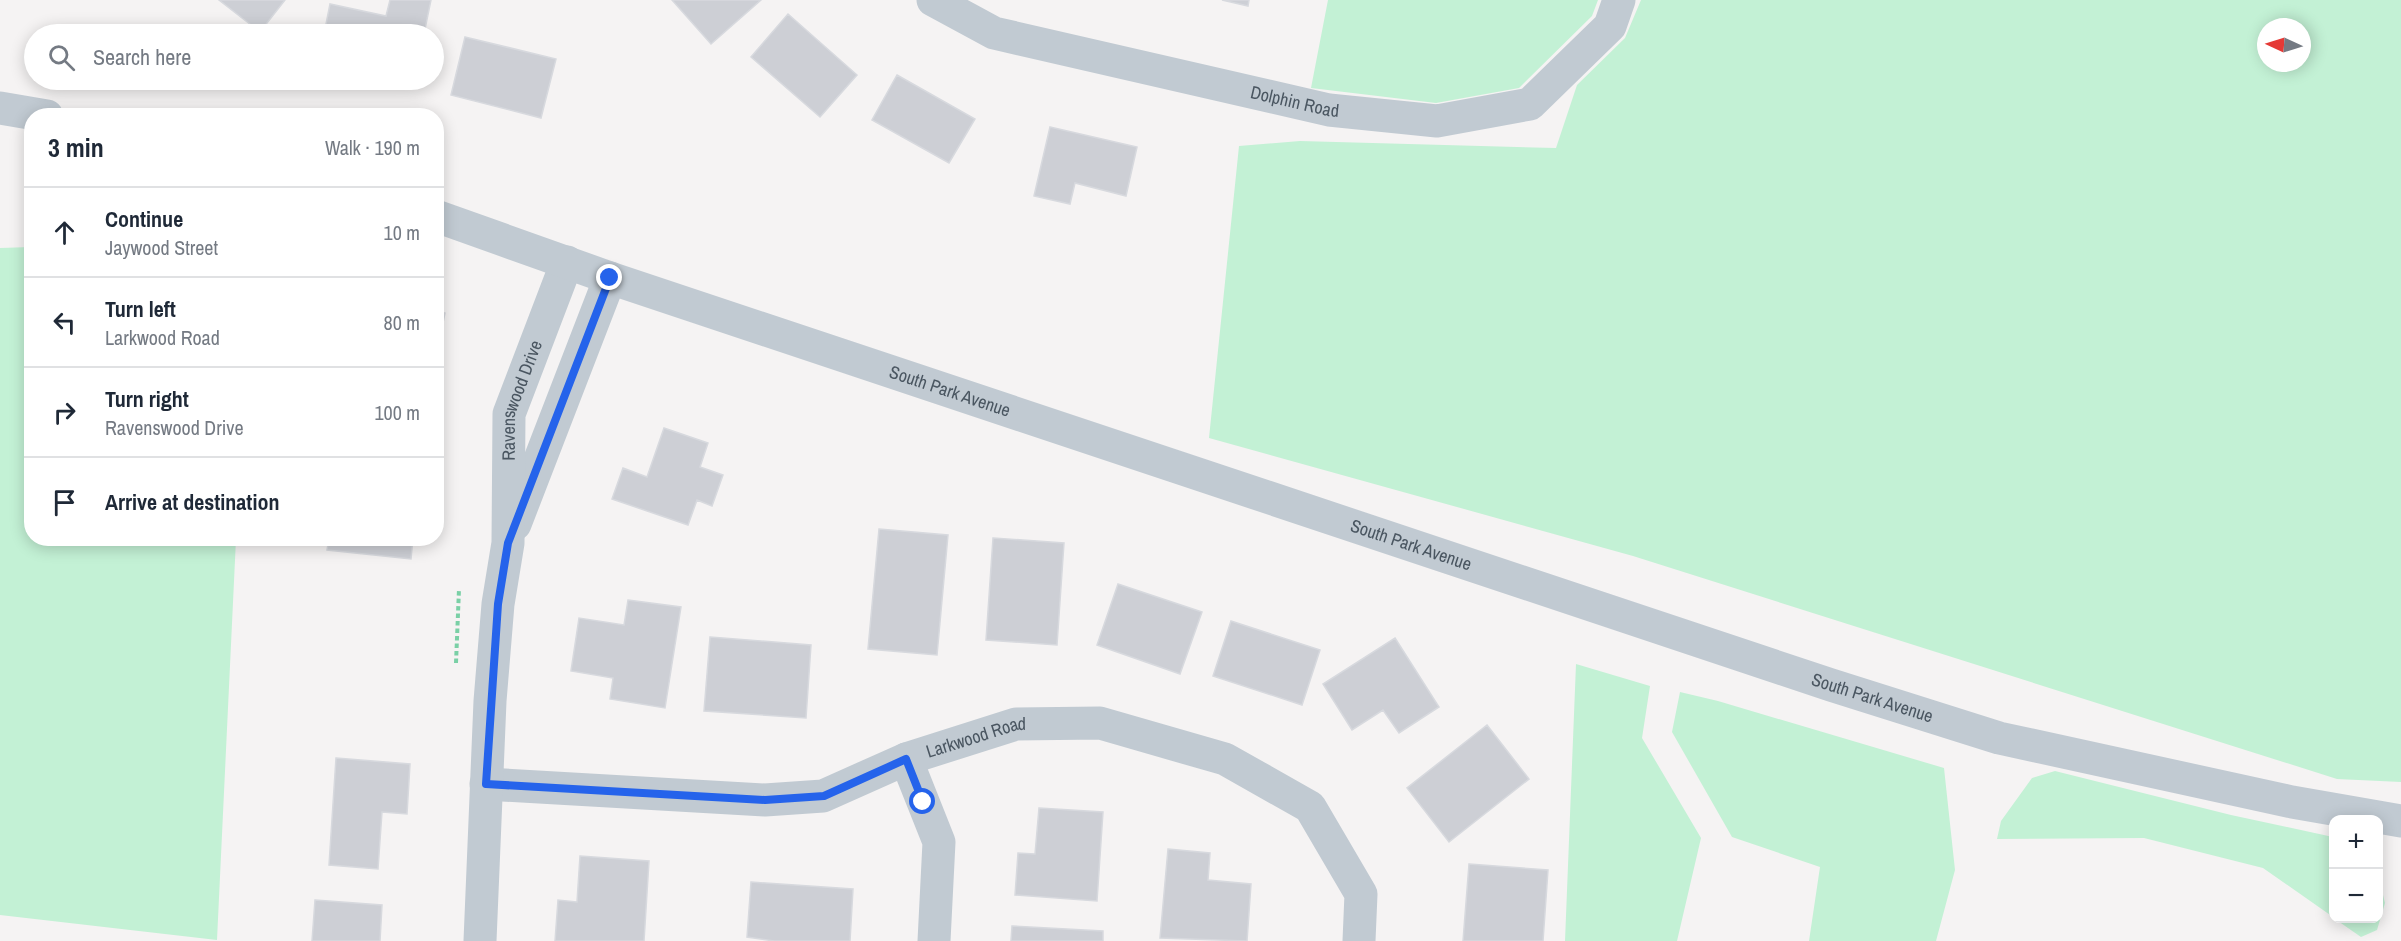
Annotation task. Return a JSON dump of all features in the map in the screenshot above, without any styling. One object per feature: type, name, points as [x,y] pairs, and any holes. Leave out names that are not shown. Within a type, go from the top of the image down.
[{"type":"street","name":"Dolphin Road","points":[[933,0],[994,33],[1329,110],[1437,121],[1530,104],[1610,26],[1619,0]]},
{"type":"street","points":[[0,108],[24,112]]},
{"type":"street","name":"South Park Avenue","points":[[444,219],[610,278],[1831,685],[1999,738],[2292,802],[2401,821]]},
{"type":"street","name":"Ravenswood Drive","points":[[480,941],[486,784],[498,604],[508,543],[509,414],[567,262]]},
{"type":"street","name":"Ravenswood Drive","points":[[508,543],[610,278]]},
{"type":"street","name":"Larkwood Road","points":[[486,784],[765,800],[824,796],[906,759],[1016,724],[1100,723],[1225,759],[1310,807],[1361,894],[1359,941]]},
{"type":"street","points":[[906,759],[939,842],[934,941]]},
{"type":"green space","points":[[1328,0],[1598,0],[1592,16],[1519,88],[1436,103],[1311,88]]},
{"type":"green space","points":[[1641,0],[2401,0],[2401,782],[2337,779],[1633,556],[1209,438],[1239,146],[1300,141],[1556,148],[1577,85],[1625,38]]},
{"type":"green space","points":[[24,247],[24,546],[236,546],[217,940],[0,915],[0,248]]},
{"type":"green space","points":[[1576,664],[1650,686],[1642,738],[1701,838],[1677,941],[1565,941]]},
{"type":"green space","points":[[1680,692],[1718,701],[1944,768],[1955,870],[1936,941],[1809,941],[1820,867],[1732,837],[1672,732]]},
{"type":"green space","points":[[2055,771],[2231,815],[2329,836],[2329,914],[2263,868],[2144,838],[1997,839],[2001,821],[2032,778]]},
{"type":"green space","points":[[2341,923],[2379,923],[2377,930],[2361,937]]},
{"type":"building","points":[[219,0],[285,0],[266,24],[250,24]]},
{"type":"building","points":[[390,0],[431,0],[426,24],[326,24],[330,4],[386,16]]},
{"type":"building","points":[[672,0],[761,0],[711,44]]},
{"type":"building","points":[[1222,0],[1249,0],[1248,6]]},
{"type":"building","points":[[788,14],[857,75],[820,117],[751,57]]},
{"type":"building","points":[[465,37],[556,59],[541,118],[451,95]]},
{"type":"building","points":[[897,75],[975,119],[949,163],[872,120]]},
{"type":"building","points":[[1050,127],[1137,147],[1126,196],[1075,183],[1070,204],[1034,196]]},
{"type":"building","points":[[664,428],[708,443],[700,467],[723,475],[712,506],[697,500],[688,525],[612,499],[623,468],[647,477]]},
{"type":"building","points":[[879,529],[948,535],[937,655],[868,649]]},
{"type":"building","points":[[993,538],[1064,543],[1057,645],[986,640]]},
{"type":"building","points":[[328,546],[412,546],[411,559],[327,550]]},
{"type":"building","points":[[1118,584],[1202,612],[1180,674],[1097,645]]},
{"type":"building","points":[[628,600],[681,607],[665,708],[610,699],[613,678],[571,671],[579,618],[624,625]]},
{"type":"building","points":[[1231,621],[1320,650],[1302,705],[1213,676]]},
{"type":"building","points":[[710,637],[811,645],[806,718],[704,711]]},
{"type":"building","points":[[1395,638],[1439,707],[1399,733],[1383,710],[1352,730],[1323,684]]},
{"type":"building","points":[[1487,725],[1529,779],[1449,842],[1407,788]]},
{"type":"building","points":[[336,758],[410,764],[407,814],[382,812],[378,869],[329,865]]},
{"type":"building","points":[[1039,808],[1103,812],[1097,901],[1015,895],[1018,853],[1035,854]]},
{"type":"building","points":[[1168,849],[1210,853],[1208,880],[1251,884],[1247,941],[1160,938]]},
{"type":"building","points":[[580,856],[649,861],[644,941],[555,941],[558,900],[577,902]]},
{"type":"building","points":[[1469,864],[1548,870],[1543,941],[1463,941]]},
{"type":"building","points":[[751,882],[853,889],[850,941],[774,941],[747,937]]},
{"type":"building","points":[[315,900],[382,905],[380,941],[312,941]]},
{"type":"building","points":[[1012,926],[1103,931],[1103,941],[1011,941]]},
{"type":"route","points":[[610,278],[508,543],[498,604],[486,784],[765,800],[824,796],[906,759],[923,802]]}]
